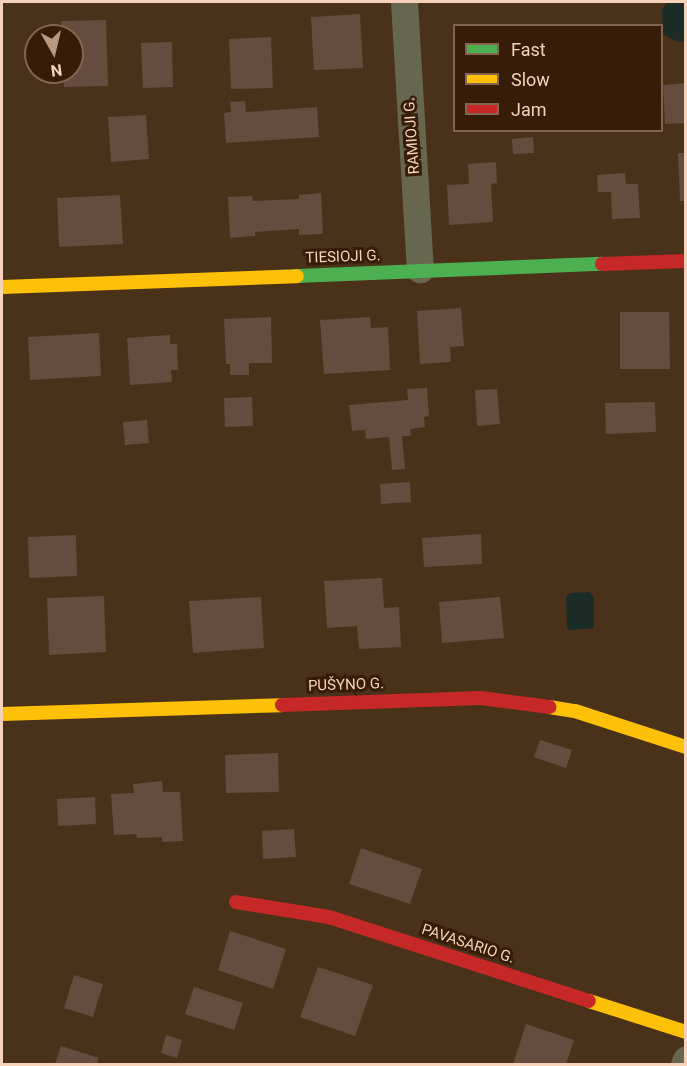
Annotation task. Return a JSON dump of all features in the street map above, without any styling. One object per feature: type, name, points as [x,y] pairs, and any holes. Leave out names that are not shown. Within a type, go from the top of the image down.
[{"type":"street","name":"RAMIOJI G.","points":[[404,2],[420,270]]},
{"type":"street","name":"TIESIOJI G.","points":[[2,287],[686,261]]},
{"type":"street","name":"PUŠYNO G.","points":[[2,714],[482,698],[575,711],[686,747]]},
{"type":"street","name":"PAVASARIO G.","points":[[236,902],[329,917],[686,1032]]},
{"type":"street","points":[[684,1065],[686,1059]]},
{"type":"shaded area","points":[[668,2],[685,2],[685,42],[676,41],[663,34],[662,9]]},
{"type":"shaded area","points":[[590,592],[594,597],[594,628],[569,630],[566,596],[571,593]]},
{"type":"building","points":[[360,14],[363,68],[314,70],[311,17]]},
{"type":"building","points":[[106,20],[108,86],[64,87],[64,84],[84,84],[84,24],[61,24],[61,21]]},
{"type":"building","points":[[271,37],[273,88],[231,89],[229,39]]},
{"type":"building","points":[[172,42],[173,87],[143,88],[141,43]]},
{"type":"building","points":[[686,83],[686,123],[665,124],[663,85]]},
{"type":"building","points":[[245,101],[246,112],[317,107],[319,137],[226,143],[224,113],[231,112],[230,102]]},
{"type":"building","points":[[146,115],[149,159],[111,162],[108,117]]},
{"type":"building","points":[[533,137],[534,153],[513,154],[512,139]]},
{"type":"building","points":[[678,153],[686,153],[686,201],[680,201]]},
{"type":"building","points":[[496,162],[497,183],[491,184],[493,222],[449,225],[447,185],[469,184],[468,164]]},
{"type":"building","points":[[625,173],[626,184],[638,184],[640,218],[612,219],[611,192],[598,192],[597,175]]},
{"type":"building","points":[[321,193],[323,234],[299,235],[299,229],[255,232],[255,236],[230,238],[228,197],[252,196],[253,201],[299,199],[299,195]]},
{"type":"building","points":[[120,195],[123,244],[59,247],[57,198]]},
{"type":"building","points":[[461,308],[464,346],[450,347],[451,362],[420,364],[417,311]]},
{"type":"building","points":[[620,312],[669,312],[670,369],[620,369]]},
{"type":"building","points":[[271,317],[272,363],[249,363],[249,375],[230,375],[230,364],[226,364],[224,319]]},
{"type":"building","points":[[370,317],[371,328],[388,327],[390,370],[324,374],[320,320]]},
{"type":"building","points":[[99,333],[101,376],[30,380],[28,337]]},
{"type":"building","points":[[170,335],[170,344],[177,344],[178,370],[171,370],[172,382],[130,385],[127,338]]},
{"type":"building","points":[[427,388],[429,416],[424,417],[425,427],[410,429],[411,436],[402,436],[405,469],[392,470],[389,437],[366,439],[365,430],[352,431],[349,405],[408,400],[407,389]]},
{"type":"building","points":[[497,389],[500,424],[477,426],[475,390]]},
{"type":"building","points":[[252,397],[253,426],[225,427],[224,398]]},
{"type":"building","points":[[655,402],[656,432],[606,434],[605,403]]},
{"type":"building","points":[[147,420],[149,443],[125,445],[123,422]]},
{"type":"building","points":[[410,482],[411,502],[381,504],[380,484]]},
{"type":"building","points":[[481,534],[482,564],[424,567],[422,538]]},
{"type":"building","points":[[76,535],[77,576],[29,578],[28,537]]},
{"type":"building","points":[[382,578],[384,608],[399,607],[401,647],[359,649],[357,626],[327,628],[324,581]]},
{"type":"building","points":[[104,596],[106,652],[49,655],[47,598]]},
{"type":"building","points":[[261,597],[264,648],[193,653],[189,601]]},
{"type":"building","points":[[500,597],[504,638],[442,643],[439,602]]},
{"type":"building","points":[[540,740],[572,750],[566,768],[534,757]]},
{"type":"building","points":[[278,753],[279,792],[226,793],[225,755]]},
{"type":"building","points":[[162,781],[163,792],[180,792],[183,841],[162,842],[162,837],[137,838],[136,834],[114,835],[111,794],[134,793],[133,784]]},
{"type":"building","points":[[95,797],[96,824],[58,826],[57,799]]},
{"type":"building","points":[[294,829],[296,857],[263,859],[262,831]]},
{"type":"building","points":[[361,848],[422,869],[410,904],[349,884]]},
{"type":"building","points":[[230,931],[286,949],[273,989],[218,970]]},
{"type":"building","points":[[318,967],[373,985],[355,1036],[300,1017]]},
{"type":"building","points":[[74,975],[103,984],[93,1017],[64,1008]]},
{"type":"building","points":[[194,987],[243,1003],[234,1030],[185,1014]]},
{"type":"building","points":[[526,1024],[574,1040],[566,1064],[513,1064]]},
{"type":"building","points":[[166,1035],[182,1040],[177,1058],[161,1053]]},
{"type":"building","points":[[61,1046],[99,1058],[97,1064],[55,1064]]},
{"type":"traffic: fast","points":[[297,276],[602,264]]},
{"type":"traffic: slow","points":[[2,287],[297,276]]},
{"type":"traffic: slow","points":[[2,714],[282,705]]},
{"type":"traffic: slow","points":[[549,707],[575,711],[686,747]]},
{"type":"traffic: slow","points":[[589,1001],[686,1032]]},
{"type":"traffic: jam","points":[[602,264],[686,261]]},
{"type":"traffic: jam","points":[[282,705],[481,698],[549,707]]},
{"type":"traffic: jam","points":[[236,902],[329,917],[589,1001]]}]
